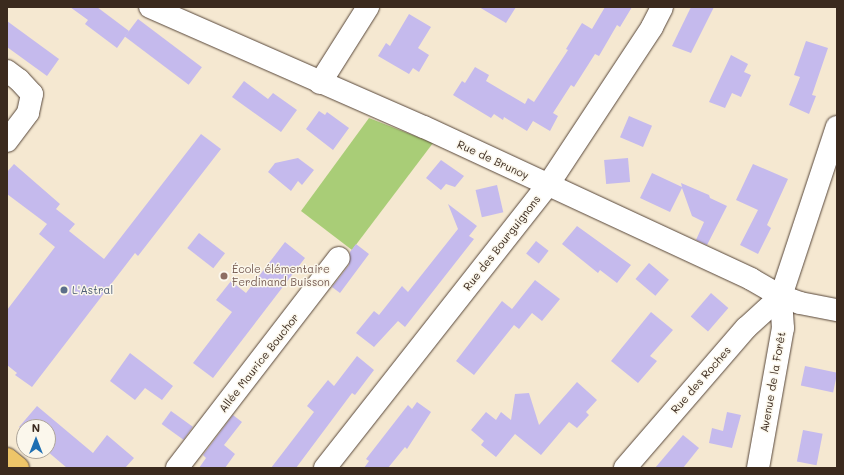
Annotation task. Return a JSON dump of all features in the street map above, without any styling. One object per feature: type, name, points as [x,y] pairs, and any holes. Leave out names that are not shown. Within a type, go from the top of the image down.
[{"type":"main road","points":[[7,459],[18,468]]},
{"type":"street","name":"Rue de Brunoy","points":[[150,7],[320,83],[424,127],[751,279],[781,296],[800,303],[837,310]]},
{"type":"street","points":[[320,83],[368,7]]},
{"type":"street","name":"Rue des Bourguignons","points":[[325,468],[548,185],[652,27],[662,7]]},
{"type":"street","points":[[7,71],[19,80],[32,94],[28,113],[7,141]]},
{"type":"street","points":[[781,296],[837,127]]},
{"type":"street","name":"Allée Maurice Bouchor","points":[[177,468],[339,258]]},
{"type":"street","name":"Rue des Roches","points":[[625,468],[746,328],[781,296]]},
{"type":"street","name":"Avenue de la Forêt","points":[[758,468],[783,328],[781,296]]},
{"type":"green space","points":[[369,118],[433,143],[352,250],[301,211]]},
{"type":"building","points":[[70,7],[97,7],[129,31],[117,48],[85,24],[88,20]]},
{"type":"building","points":[[479,7],[516,7],[506,23]]},
{"type":"building","points":[[605,7],[632,7],[620,27],[617,25],[599,56],[595,54],[574,87],[571,85],[553,113],[558,116],[550,131],[533,121],[527,131],[504,117],[503,120],[494,114],[491,118],[453,95],[462,81],[465,83],[475,67],[489,75],[486,81],[525,104],[528,98],[534,102],[568,50],[566,49],[582,23],[592,29]]},
{"type":"building","points":[[691,7],[714,7],[691,53],[672,46]]},
{"type":"building","points":[[409,14],[431,27],[418,48],[429,55],[419,72],[413,68],[409,74],[378,56],[386,43],[390,46]]},
{"type":"building","points":[[138,19],[202,67],[189,85],[125,37]]},
{"type":"building","points":[[7,21],[59,59],[47,76],[7,47]]},
{"type":"building","points":[[806,41],[828,48],[812,95],[816,96],[809,114],[789,105],[800,77],[794,75]]},
{"type":"building","points":[[731,55],[748,64],[744,72],[751,75],[741,97],[732,93],[725,108],[709,102]]},
{"type":"building","points":[[244,81],[268,99],[273,93],[297,110],[281,132],[232,97]]},
{"type":"building","points":[[319,111],[325,115],[327,112],[349,128],[333,150],[306,129]]},
{"type":"building","points":[[629,116],[652,126],[643,147],[620,137]]},
{"type":"building","name":"L'Astral","points":[[201,134],[221,149],[138,256],[135,253],[32,387],[15,375],[17,373],[7,365],[7,310],[55,247],[39,234],[47,224],[7,194],[7,172],[14,164],[60,204],[56,209],[75,224],[69,231],[104,259]]},
{"type":"building","points":[[298,158],[314,170],[302,185],[298,181],[291,191],[268,172],[275,163]]},
{"type":"building","points":[[628,158],[630,182],[606,184],[604,160]]},
{"type":"building","points":[[441,160],[464,176],[455,187],[446,184],[441,190],[426,178]]},
{"type":"building","points":[[753,164],[788,179],[767,225],[771,228],[758,254],[740,245],[758,210],[736,200]]},
{"type":"building","points":[[652,173],[682,187],[681,183],[709,195],[710,198],[727,206],[707,245],[696,240],[704,222],[692,216],[682,188],[670,212],[640,198]]},
{"type":"building","points":[[497,185],[503,212],[482,217],[476,190]]},
{"type":"building","points":[[448,204],[477,226],[469,236],[474,239],[405,327],[398,321],[374,347],[356,333],[374,311],[379,315],[402,286],[408,292],[458,229]]},
{"type":"building","points":[[577,226],[631,265],[617,283],[600,270],[598,273],[562,244]]},
{"type":"building","points":[[199,233],[225,253],[213,268],[187,248]]},
{"type":"building","points":[[536,241],[549,251],[539,263],[526,254]]},
{"type":"building","name":"École élémentaire Ferdinand Buisson","points":[[285,242],[305,258],[213,378],[193,363],[232,312],[216,300],[231,281],[246,293]]},
{"type":"building","points":[[356,244],[369,254],[340,293],[332,287],[349,265],[350,252]]},
{"type":"building","points":[[649,263],[669,280],[655,296],[636,279]]},
{"type":"building","points":[[535,280],[560,299],[542,321],[532,313],[519,329],[514,325],[474,375],[456,361],[502,301],[512,309]]},
{"type":"building","points":[[711,293],[728,308],[708,331],[691,316]]},
{"type":"building","points":[[651,312],[673,330],[650,356],[657,361],[638,383],[611,361]]},
{"type":"building","points":[[130,353],[173,386],[162,400],[145,388],[135,400],[110,381]]},
{"type":"building","points":[[357,356],[374,370],[355,395],[352,393],[296,468],[271,468],[314,412],[307,406],[328,380],[334,386]]},
{"type":"building","points":[[805,366],[837,373],[833,392],[801,386]]},
{"type":"building","points":[[577,382],[597,400],[586,412],[589,415],[577,428],[569,422],[541,455],[515,434],[496,457],[481,445],[484,441],[471,430],[486,412],[496,420],[501,412],[511,420],[515,394],[529,393],[539,425]]},
{"type":"building","points":[[417,402],[431,412],[407,449],[405,447],[388,468],[364,468],[369,461],[366,459],[408,405],[412,409]]},
{"type":"building","points":[[37,406],[52,419],[26,419]]},
{"type":"building","points":[[171,411],[193,427],[183,440],[162,424]]},
{"type":"building","points":[[727,412],[741,415],[732,448],[709,443],[712,428],[723,431]]},
{"type":"building","points":[[233,415],[242,422],[224,445],[235,454],[225,468],[199,468],[206,458],[203,455]]},
{"type":"building","points":[[56,422],[93,453],[107,435],[134,458],[125,468],[67,468],[56,459]]},
{"type":"building","points":[[803,430],[823,434],[817,465],[797,461]]},
{"type":"building","points":[[683,435],[699,448],[683,468],[655,468]]},
{"type":"place","name":"École élémentaire Ferdinand Buisson","points":[[224,276]]},
{"type":"place","name":"L'Astral","points":[[64,290]]}]
